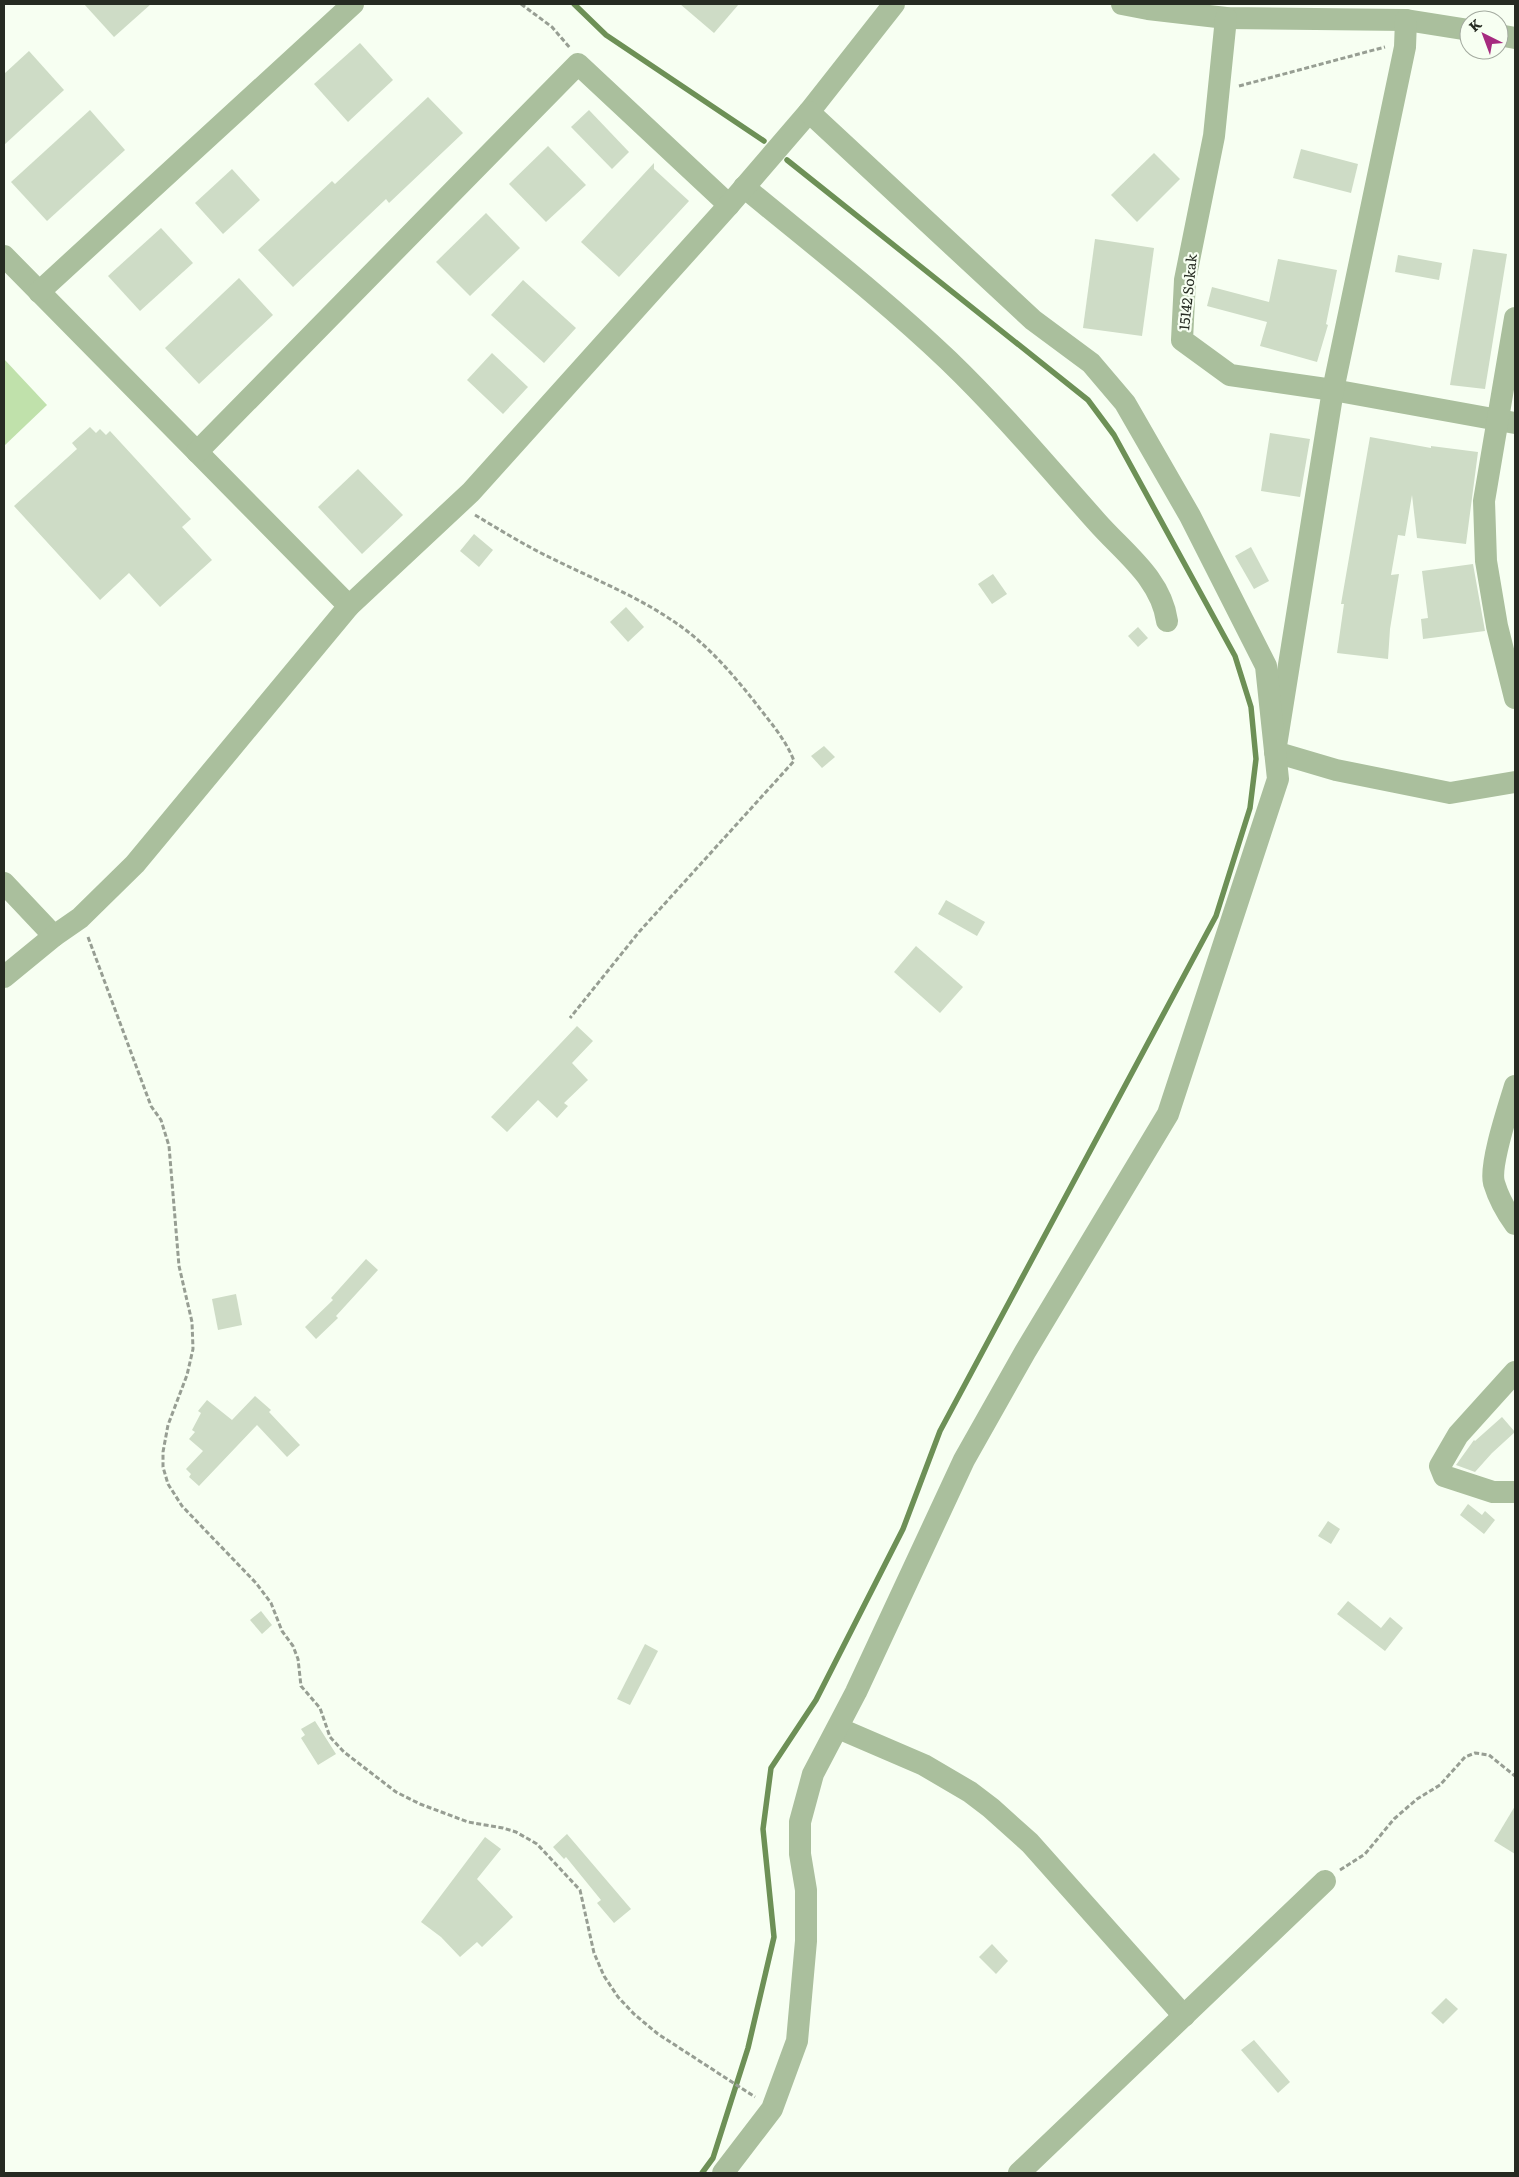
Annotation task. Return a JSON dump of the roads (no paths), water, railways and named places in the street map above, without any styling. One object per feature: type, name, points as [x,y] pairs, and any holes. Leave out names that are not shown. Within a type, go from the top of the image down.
[{"type":"street","points":[[39,292],[353,4]]},
{"type":"street","points":[[4,977],[54,936],[80,918],[135,864],[349,606],[458,504],[744,187],[809,112],[894,4]]},
{"type":"street","points":[[1122,4],[1226,18],[1406,20],[1459,28]]},
{"type":"street","name":"15142 Sokak","points":[[1226,18],[1214,136],[1185,280],[1182,340],[1230,375],[1333,390],[1506,421]]},
{"type":"street","points":[[1274,752],[1333,390],[1405,47],[1406,20]]},
{"type":"street","points":[[197,452],[578,64],[728,205]]},
{"type":"street","points":[[723,2173],[772,2109],[797,2041],[806,1941],[806,1890],[800,1854],[800,1822],[813,1774],[838,1728],[964,1460],[1025,1352],[1168,1114],[1278,779],[1266,666],[1190,516],[1125,403],[1091,363],[1033,320],[809,112]]},
{"type":"street","points":[[744,187],[904,320],[990,402],[1031,445],[1109,536],[1152,580],[1163,600],[1167,620]]},
{"type":"street","points":[[4,256],[349,606]]},
{"type":"street","points":[[1515,318],[1506,421],[1484,501],[1486,561],[1497,626],[1515,698]]},
{"type":"street","points":[[1274,752],[1336,770],[1450,793],[1515,782]]},
{"type":"street","points":[[4,883],[54,936]]},
{"type":"street","points":[[1513,1219],[1494,1182],[1506,1149],[1515,1086]]},
{"type":"street","points":[[1515,1372],[1458,1435],[1440,1466],[1444,1476],[1493,1492],[1515,1492]]},
{"type":"street","points":[[838,1728],[924,1765],[970,1792],[991,1808],[1030,1843],[1184,2016]]},
{"type":"street","points":[[1019,2173],[1326,1881]]},
{"type":"waterway","points":[[574,4],[606,35],[764,141]]},
{"type":"waterway","points":[[702,2173],[713,2158],[748,2048],[774,1937],[763,1829],[771,1768],[816,1700],[903,1529],[940,1431],[1216,916],[1250,808],[1256,759],[1251,707],[1235,656],[1114,435],[1088,400],[787,160]]}]
